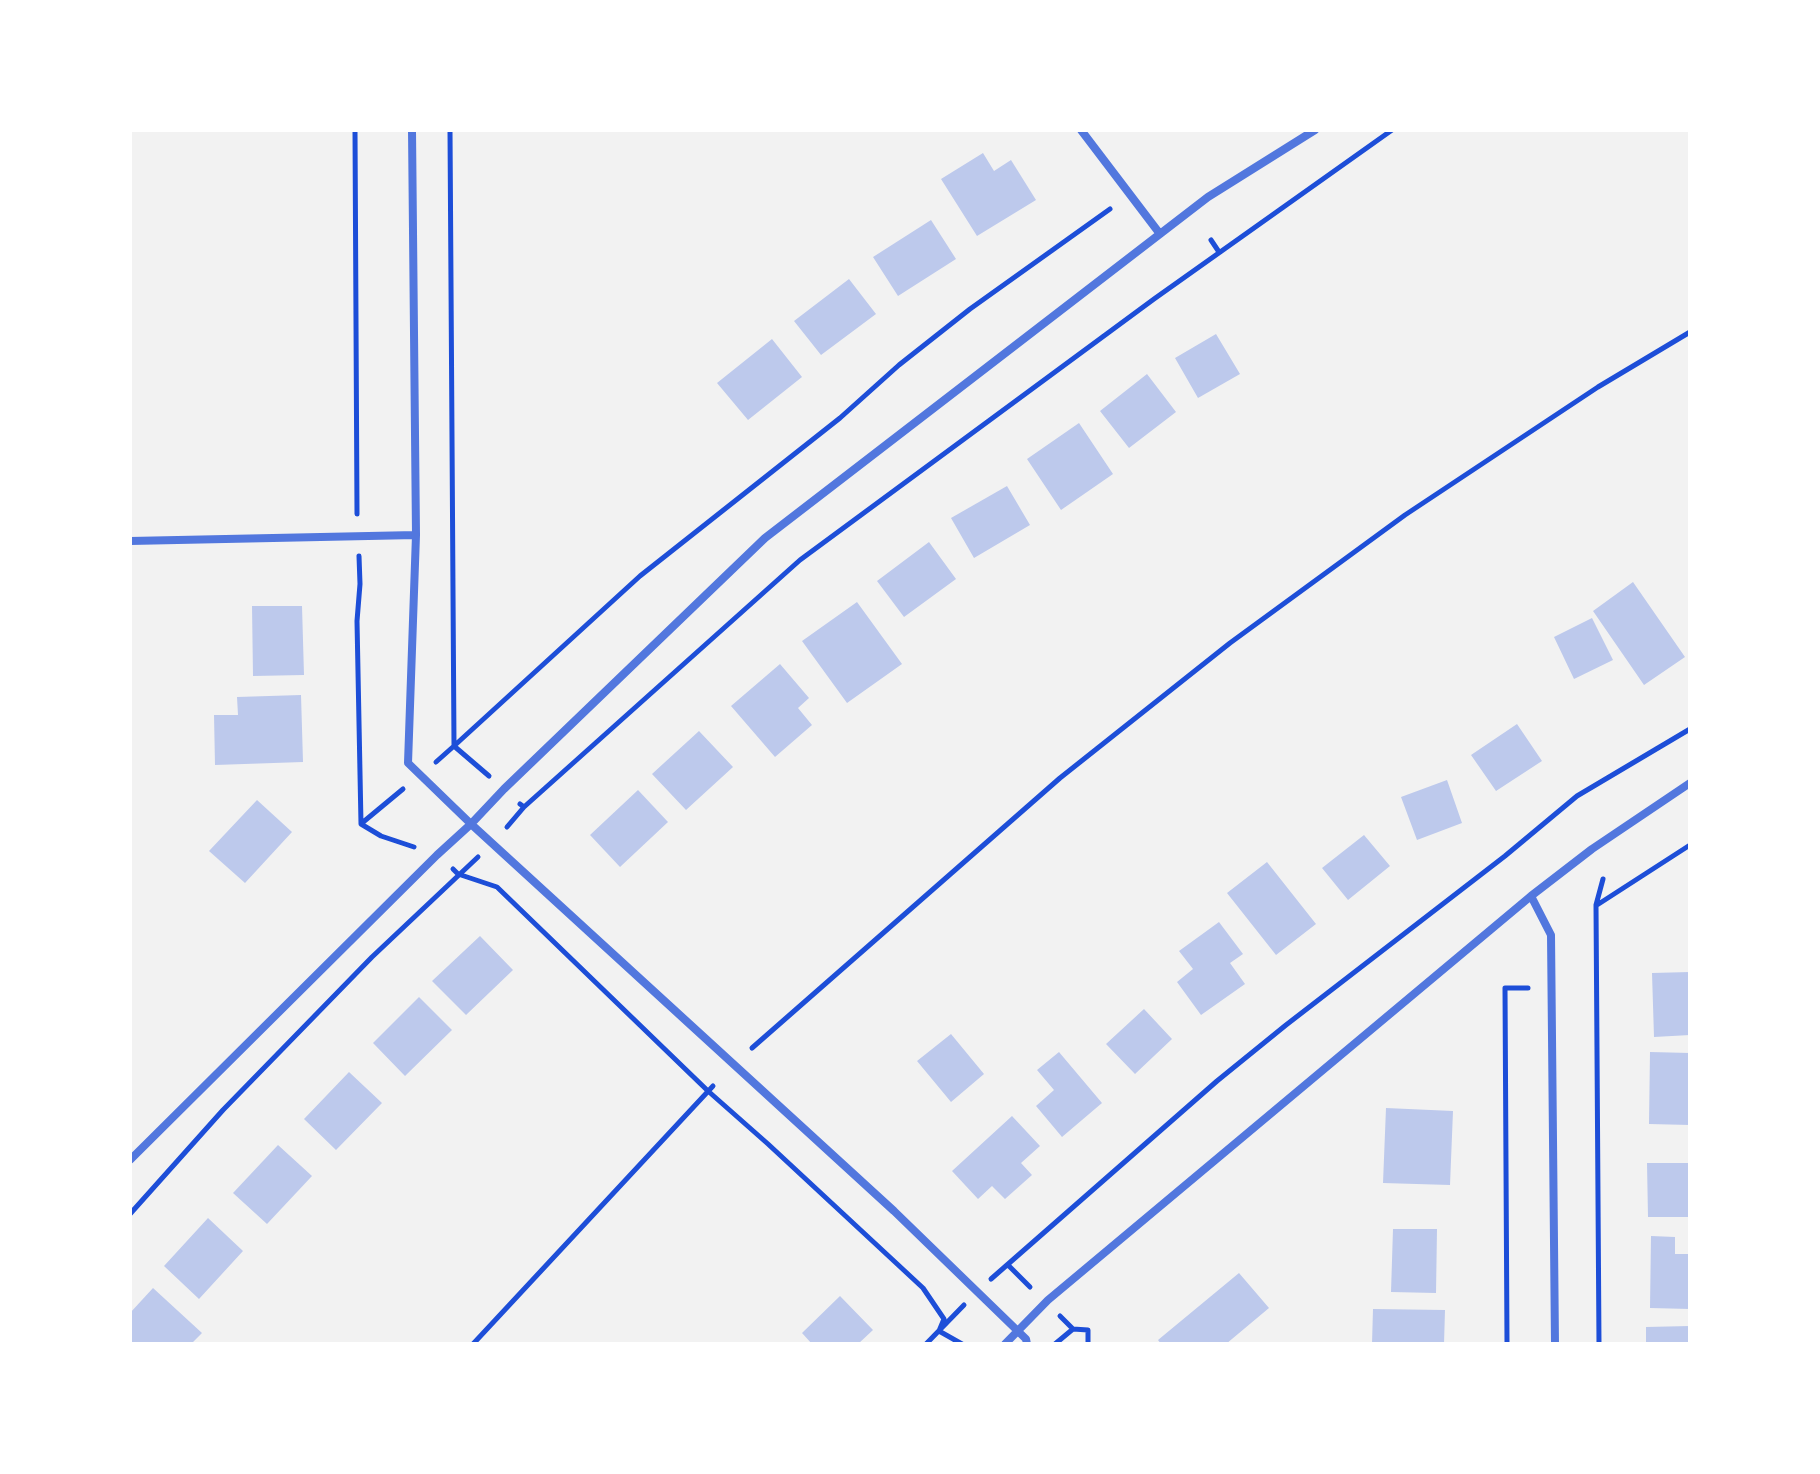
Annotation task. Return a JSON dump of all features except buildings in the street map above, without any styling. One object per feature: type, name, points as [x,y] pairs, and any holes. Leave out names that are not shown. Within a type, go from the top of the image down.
[{"type":"street","points":[[412,130],[416,535],[408,763],[882,1201],[1026,1339],[1027,1344]]},
{"type":"street","points":[[1081,130],[1160,234]]},
{"type":"street","points":[[130,1160],[504,789],[765,538],[1208,197],[1315,130]]},
{"type":"street","points":[[130,541],[416,535]]},
{"type":"street","points":[[1005,1344],[1060,1290],[1531,896],[1592,849],[1690,783]]},
{"type":"street","points":[[1531,896],[1551,935],[1555,1344]]},
{"type":"path","points":[[450,130],[454,746],[524,807],[800,560],[1219,252],[1392,130]]},
{"type":"path","points":[[361,824],[454,746],[640,576],[840,418],[899,365],[959,318],[1110,209]]},
{"type":"path","points":[[1211,240],[1219,252]]},
{"type":"path","points":[[752,1048],[1060,778],[1230,643],[1405,515],[1598,387],[1690,332]]},
{"type":"path","points":[[926,1344],[977,1292],[1217,1081],[1286,1025],[1505,856],[1577,796],[1690,729]]},
{"type":"path","points":[[1596,905],[1690,845]]},
{"type":"path","points":[[130,1214],[223,1110],[458,874]]},
{"type":"path","points":[[1599,1344],[1596,905],[1603,879]]},
{"type":"path","points":[[1507,1344],[1505,988],[1528,988]]},
{"type":"path","points":[[473,1344],[713,1086]]},
{"type":"path","points":[[1073,1329],[1088,1330],[1088,1344]]}]
